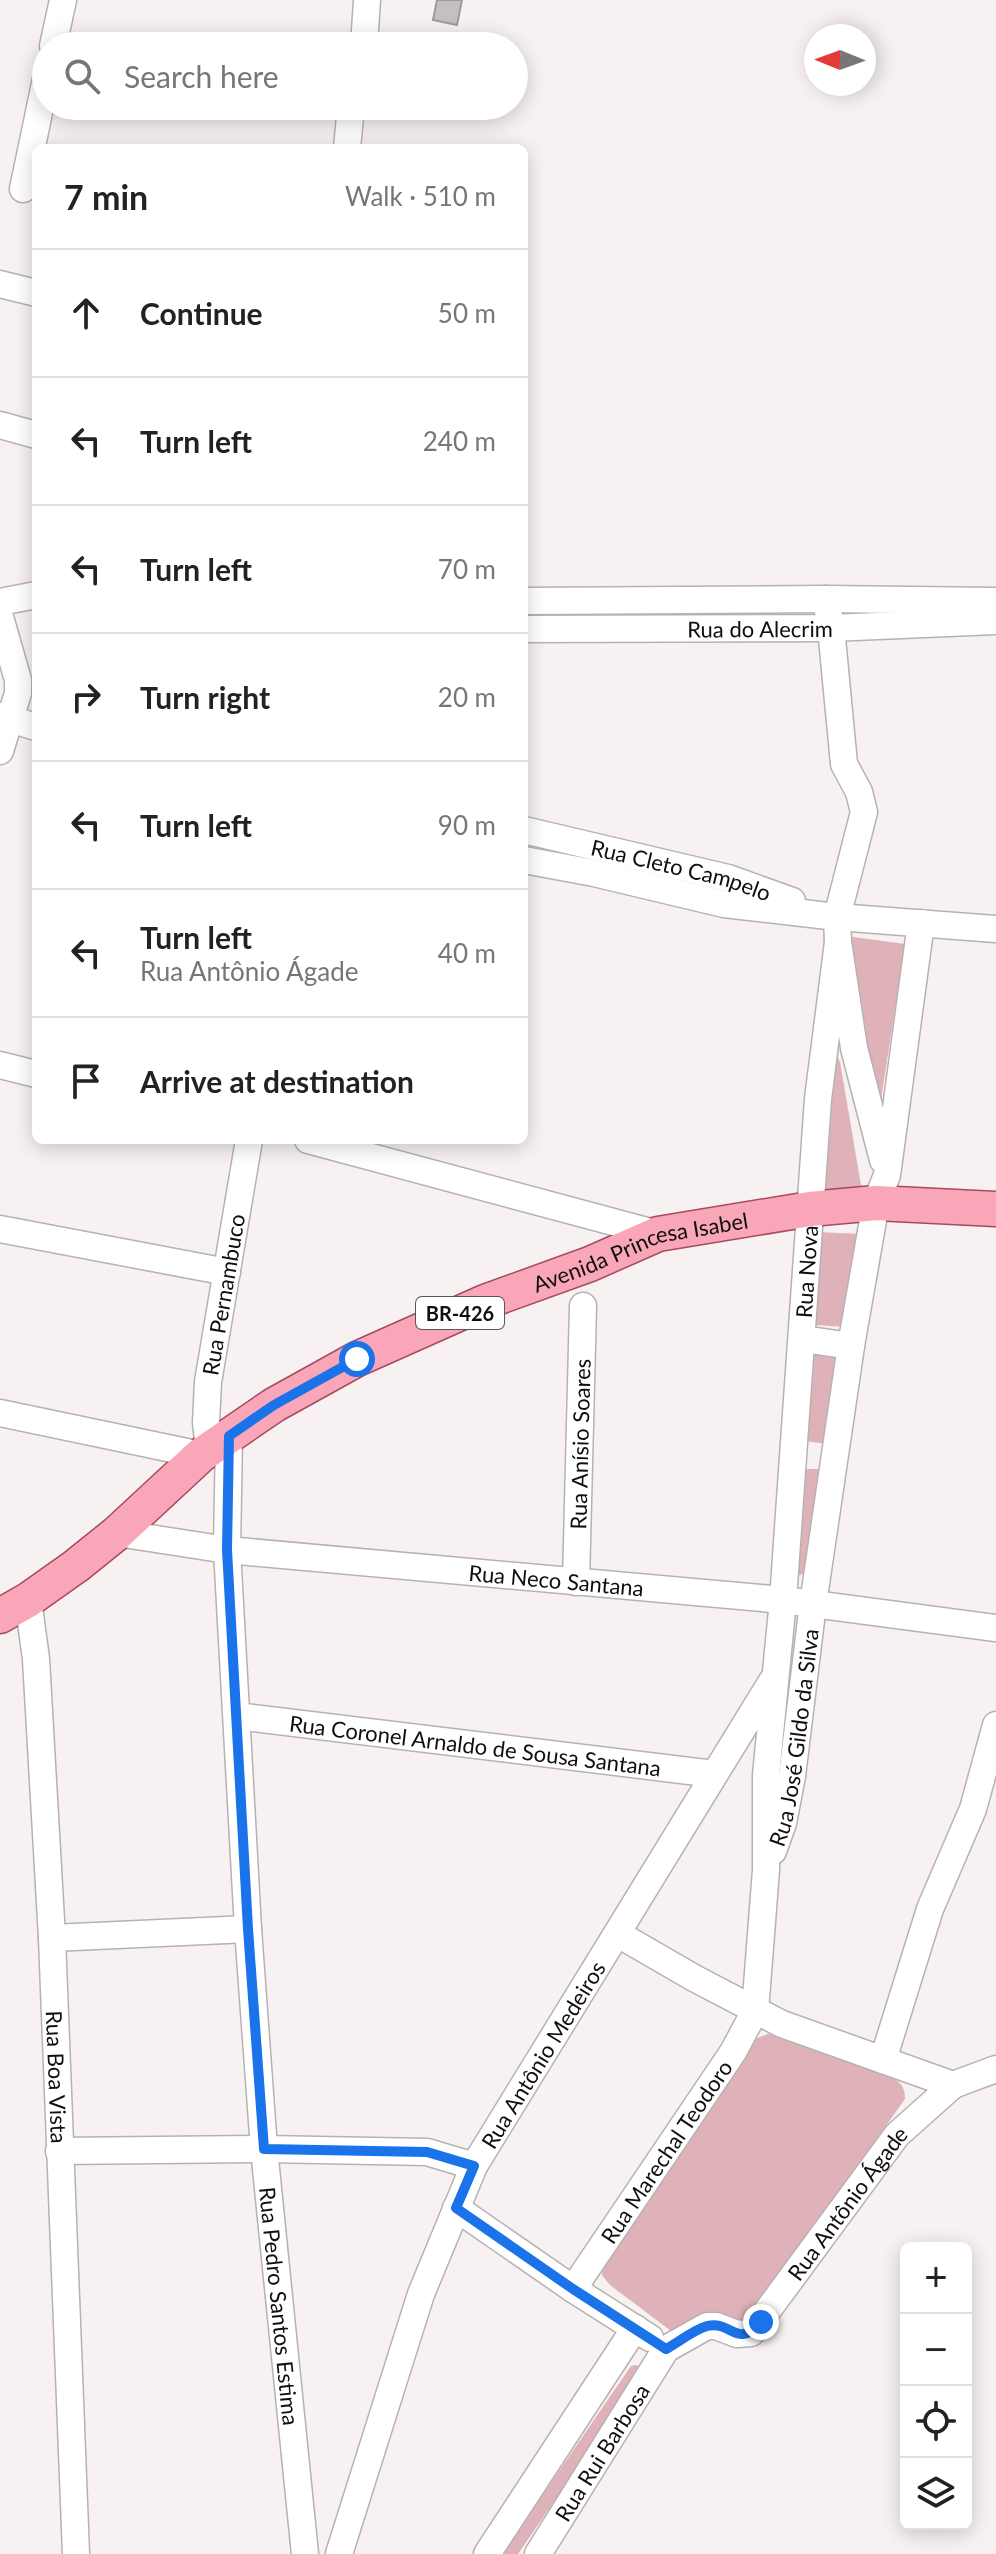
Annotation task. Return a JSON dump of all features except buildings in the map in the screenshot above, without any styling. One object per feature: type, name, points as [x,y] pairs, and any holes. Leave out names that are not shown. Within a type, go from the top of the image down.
[{"type":"main road","name":"Avenida Princesa Isabel","points":[[14,1608],[117,1533],[213,1447],[274,1405],[357,1359],[485,1302],[590,1264],[658,1234],[810,1209],[881,1189],[996,1209]]},
{"type":"street","points":[[56,32],[63,0]]},
{"type":"street","points":[[365,32],[367,0]]},
{"type":"street","points":[[20,188],[36,120]]},
{"type":"street","points":[[347,144],[350,120]]},
{"type":"street","points":[[0,284],[32,292]]},
{"type":"street","points":[[0,425],[32,434]]},
{"type":"street","points":[[0,602],[32,593]]},
{"type":"street","name":"Rua Nova","points":[[783,1600],[818,1099],[837,930],[864,812],[859,792],[844,764],[826,599]]},
{"type":"street","points":[[559,600],[562,629]]},
{"type":"street","name":"Rua do Alecrim","points":[[528,601],[996,601]]},
{"type":"street","points":[[0,617],[18,680],[18,693],[4,718],[0,751]]},
{"type":"street","name":"Rua do Alecrim","points":[[528,629],[831,628],[996,621]]},
{"type":"street","points":[[4,718],[32,726]]},
{"type":"street","name":"Rua Cleto Campelo","points":[[528,831],[728,878],[837,930]]},
{"type":"street","name":"Rua Cleto Campelo","points":[[528,861],[594,873],[837,930],[921,923],[996,929]]},
{"type":"street","name":"Rua Nova","points":[[813,1604],[851,1346],[881,1189],[921,923]]},
{"type":"street","name":"Rua Nova","points":[[837,930],[854,1048],[881,1189]]},
{"type":"street","points":[[0,1065],[32,1073]]},
{"type":"street","name":"Rua Pernambuco","points":[[213,1447],[206,1422],[208,1382],[248,1144]]},
{"type":"street","points":[[323,1144],[658,1234]]},
{"type":"street","points":[[0,1229],[227,1272]]},
{"type":"street","name":"Rua Anísio Soares","points":[[576,1582],[583,1306]]},
{"type":"street","points":[[803,1339],[851,1346]]},
{"type":"street","points":[[0,1413],[213,1447]]},
{"type":"street","name":"Rua Pedro Santos Estima","points":[[213,1447],[227,1550],[248,1929],[264,2149],[305,2554]]},
{"type":"street","points":[[794,1458],[835,1461]]},
{"type":"street","name":"Rua Neco Santana","points":[[117,1533],[227,1550],[783,1600],[996,1628]]},
{"type":"street","name":"Rua José Gildo da Silva","points":[[755,2011],[766,1870],[783,1823],[771,1722],[783,1600]]},
{"type":"street","name":"Rua José Gildo da Silva","points":[[779,1775],[798,1724],[813,1604]]},
{"type":"street","name":"Rua Boa Vista","points":[[14,1608],[36,1659],[52,1938],[76,2554]]},
{"type":"street","name":"Rua Antônio Medeiros","points":[[339,2554],[421,2294],[474,2166],[775,1676]]},
{"type":"street","name":"Rua Coronel Arnaldo de Sousa Santana","points":[[237,1716],[714,1774]]},
{"type":"street","points":[[771,1722],[798,1724]]},
{"type":"street","points":[[883,2060],[930,1909],[973,1809],[996,1725]]},
{"type":"street","points":[[52,1938],[248,1929]]},
{"type":"street","points":[[618,1934],[782,2024],[953,2085],[996,2069]]},
{"type":"street","name":"Rua Marechal Teodoro","points":[[573,2289],[733,2052],[755,2011]]},
{"type":"street","name":"Rua Antônio Ágade","points":[[666,2349],[707,2326],[737,2334],[751,2333],[897,2135],[953,2085]]},
{"type":"street","points":[[59,2151],[264,2149],[427,2152],[474,2166]]},
{"type":"street","points":[[456,2208],[666,2349]]},
{"type":"street","points":[[487,2554],[635,2328]]},
{"type":"street","name":"Rua Rui Barbosa","points":[[538,2554],[666,2349]]},
{"type":"shaded area","points":[[846,936],[905,944],[880,1106],[876,1115]]},
{"type":"shaded area","points":[[833,1046],[840,1062],[862,1191],[823,1194]]},
{"type":"shaded area","points":[[818,1232],[861,1234],[846,1327],[814,1325]]},
{"type":"shaded area","points":[[813,1352],[842,1358],[828,1444],[804,1441]]},
{"type":"shaded area","points":[[803,1469],[827,1469],[814,1570],[797,1576]]},
{"type":"shaded area","points":[[768,2034],[787,2038],[887,2075],[900,2084],[905,2099],[746,2323],[716,2316],[671,2331],[610,2285],[602,2275],[601,2261],[752,2040]]},
{"type":"shaded area","points":[[636,2365],[642,2373],[518,2554],[502,2554],[631,2366]]},
{"type":"route","points":[[357,1359],[274,1405],[229,1436],[227,1550],[248,1929],[264,2149],[427,2152],[474,2166],[456,2208],[666,2349],[707,2326],[744,2335],[751,2333],[761,2322]]}]
